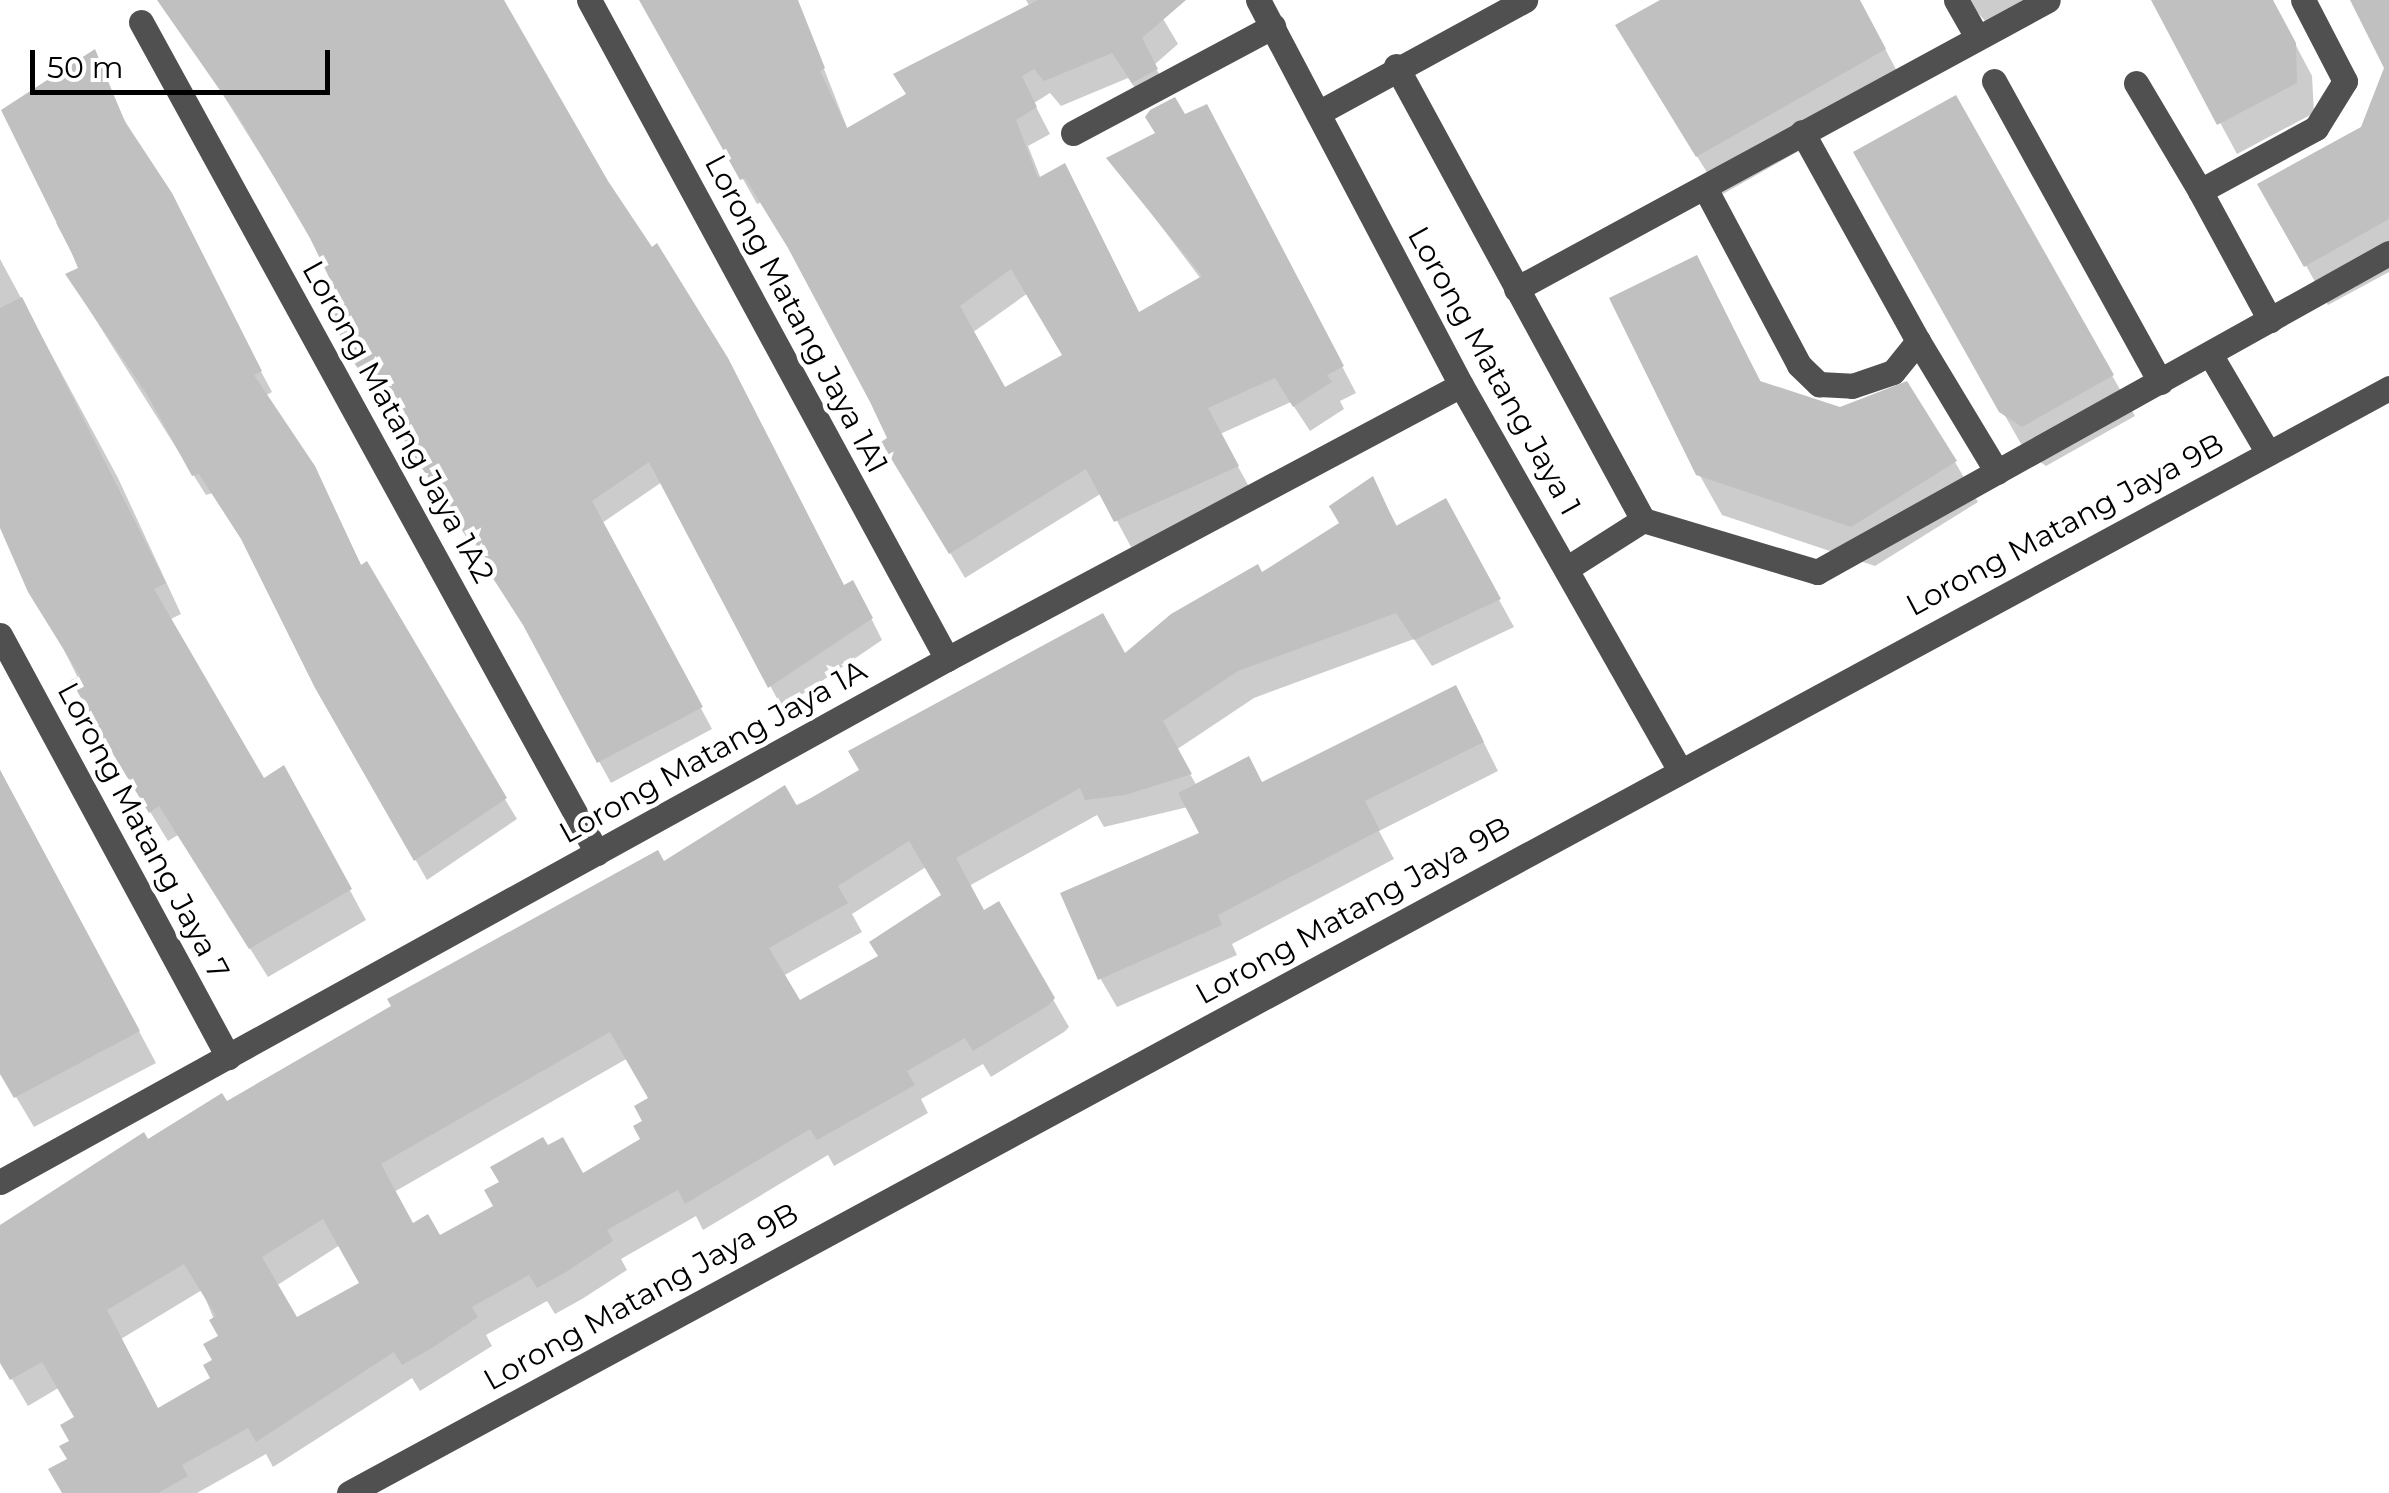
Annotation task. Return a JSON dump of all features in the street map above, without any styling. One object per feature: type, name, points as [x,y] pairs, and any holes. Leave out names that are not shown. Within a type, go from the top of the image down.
[{"type":"street","name":"Lorong Matang Jaya 1A1","points":[[589,0],[947,659]]},
{"type":"street","name":"Lorong Matang Jaya 1","points":[[1258,0],[1461,385],[1680,770]]},
{"type":"street","points":[[1318,113],[1396,66],[1525,0]]},
{"type":"street","points":[[1956,0],[1977,38]]},
{"type":"street","points":[[1516,289],[2048,0]]},
{"type":"street","points":[[2200,191],[2316,128],[2344,81],[2303,0]]},
{"type":"street","name":"Lorong Matang Jaya 1A2","points":[[141,22],[597,853]]},
{"type":"street","points":[[1073,133],[1273,26]]},
{"type":"street","points":[[1396,66],[1644,520],[1817,572],[2389,253]]},
{"type":"street","points":[[1994,82],[2160,382]]},
{"type":"street","points":[[2136,83],[2270,320]]},
{"type":"street","points":[[1802,132],[1918,341],[1997,472]]},
{"type":"street","points":[[1705,188],[1798,364],[1819,384],[1852,386],[1893,372],[1918,341]]},
{"type":"street","points":[[2210,354],[2268,453]]},
{"type":"street","name":"Lorong Matang Jaya 1A","points":[[0,1182],[947,659],[1461,385]]},
{"type":"street","name":"Lorong Matang Jaya 9B","points":[[348,1493],[2389,388]]},
{"type":"street","points":[[1566,569],[1644,520]]},
{"type":"street","name":"Lorong Matang Jaya 7","points":[[0,635],[228,1057]]},
{"type":"building","points":[[157,0],[504,0],[608,181],[652,247],[657,243],[728,358],[844,585],[853,580],[873,618],[768,688],[649,462],[592,501],[703,707],[597,763],[523,625],[353,361],[329,314],[342,304],[310,238],[240,119]]},
{"type":"building","points":[[639,0],[798,0],[825,68],[820,71],[847,128],[906,94],[893,74],[1038,0],[1186,0],[1142,38],[1158,69],[1132,83],[1112,53],[1044,81],[1034,69],[1022,76],[1037,107],[1016,120],[1038,178],[1065,163],[1139,312],[1202,276],[1106,158],[1155,133],[1145,117],[1150,110],[1175,97],[1185,114],[1207,104],[1344,366],[1327,375],[1332,382],[1293,407],[1275,378],[1208,408],[1239,466],[1114,522],[1086,469],[949,554],[881,442],[887,438],[870,402],[788,248],[745,178],[740,180]],"holes":[[[1011,269],[1062,355],[1005,387],[960,306]]]},
{"type":"building","points":[[1660,0],[1860,0],[1886,49],[1696,157],[1615,25]]},
{"type":"building","points":[[2151,0],[2273,0],[2296,43],[2297,83],[2217,125]]},
{"type":"building","points":[[2350,0],[2389,0],[2389,219],[2304,267],[2257,184],[2361,127],[2384,68]]},
{"type":"building","points":[[95,49],[124,120],[172,193],[262,371],[254,375],[315,466],[361,565],[367,561],[507,798],[414,861],[315,688],[241,539],[199,474],[192,476],[148,396],[65,274],[78,268],[1,110]]},
{"type":"building","points":[[1956,95],[2114,375],[2022,427],[1999,412],[1853,152]]},
{"type":"building","points":[[1697,255],[1760,381],[1840,407],[1907,381],[1957,461],[1851,527],[1696,475],[1609,298]]},
{"type":"building","points":[[22,297],[166,583],[154,589],[264,778],[284,765],[352,889],[249,949],[159,806],[149,813],[102,736],[71,680],[80,676],[28,592],[0,528],[0,308]]},
{"type":"building","points":[[1373,476],[1396,526],[1446,498],[1501,599],[1414,640],[1396,613],[1238,671],[1163,721],[1192,774],[1125,795],[1085,800],[1080,788],[956,858],[984,910],[999,901],[1055,998],[1049,1005],[973,1051],[965,1038],[907,1071],[915,1085],[817,1140],[810,1129],[685,1204],[678,1190],[607,1230],[613,1241],[566,1272],[537,1288],[529,1275],[472,1307],[478,1317],[432,1348],[402,1365],[394,1352],[256,1442],[248,1428],[182,1465],[188,1476],[158,1493],[62,1493],[48,1469],[67,1459],[59,1446],[69,1441],[60,1425],[74,1417],[42,1362],[10,1380],[0,1363],[0,1225],[144,1132],[148,1139],[222,1093],[227,1101],[391,1006],[387,999],[658,850],[664,861],[785,785],[797,806],[859,770],[848,751],[1103,613],[1125,653],[1171,614],[1258,564],[1262,572],[1339,523],[1329,506]],"holes":[[[909,841],[941,895],[869,942],[878,956],[800,1000],[769,948],[848,903],[838,886]],[[610,1032],[648,1098],[634,1106],[642,1121],[633,1126],[640,1139],[583,1173],[563,1137],[548,1145],[543,1137],[490,1167],[499,1182],[484,1190],[493,1206],[440,1235],[428,1214],[413,1223],[381,1164]],[[323,1219],[359,1283],[297,1317],[262,1257]],[[184,1264],[216,1316],[209,1320],[218,1336],[203,1344],[212,1360],[203,1365],[210,1378],[158,1408],[107,1310]]]},
{"type":"building","points":[[1456,685],[1484,742],[1365,801],[1380,830],[1218,915],[1222,925],[1098,980],[1060,893],[1199,833],[1178,793],[1249,756],[1262,782]]},
{"type":"building","points":[[0,770],[140,1031],[14,1098],[0,1074]]}]
